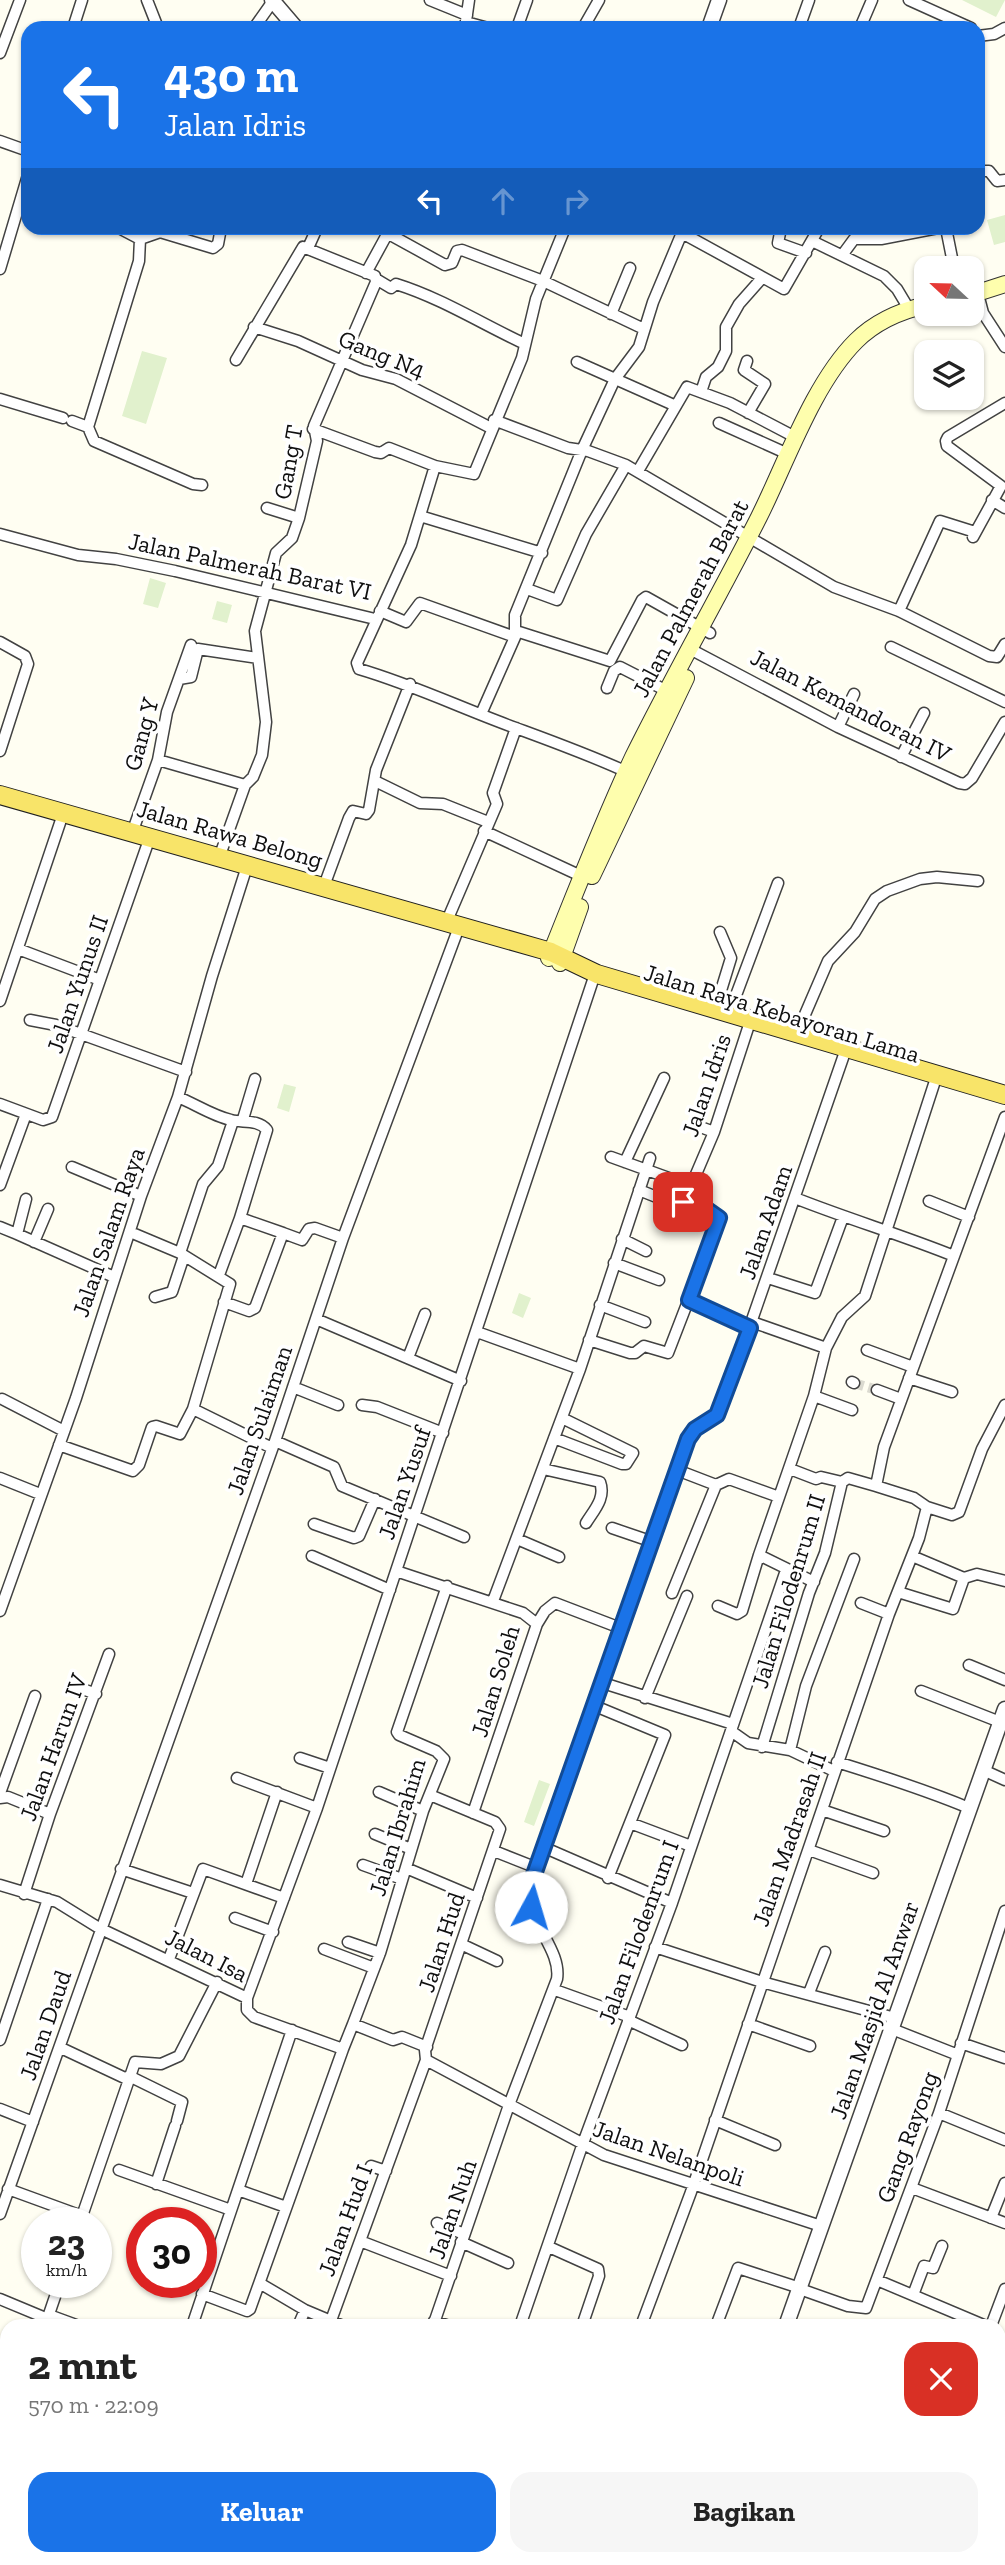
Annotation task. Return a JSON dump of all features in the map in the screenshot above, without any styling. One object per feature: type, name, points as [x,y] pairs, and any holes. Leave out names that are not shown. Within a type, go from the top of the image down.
[{"type":"main road","points":[[984,294],[1005,284]]},
{"type":"main road","points":[[984,298],[1005,294]]},
{"type":"main road","name":"Jalan Palmerah Barat","points":[[754,539],[795,437],[834,370],[856,340],[882,321],[914,308]]},
{"type":"main road","name":"Jalan Palmerah Barat","points":[[552,956],[705,630],[842,375],[860,349],[890,329],[914,320]]},
{"type":"main road","name":"Jalan Palmerah Barat","points":[[552,956],[581,876],[627,772],[667,691],[695,651]]},
{"type":"main road","name":"Jalan Rawa Belong","points":[[3,799],[64,811],[141,835],[248,863],[552,956]]},
{"type":"main road","name":"Jalan Raya Kebayoran Lama","points":[[552,956],[593,980],[660,1003],[1003,1100]]},
{"type":"main road","name":"Jalan Raya Kebayoran Lama","points":[[552,956],[597,974],[797,1033],[845,1054],[934,1084],[1003,1100]]},
{"type":"street","points":[[0,53],[20,0]]},
{"type":"street","points":[[76,21],[82,0]]},
{"type":"street","points":[[146,0],[155,21]]},
{"type":"street","points":[[466,21],[469,0]]},
{"type":"street","points":[[520,21],[527,0]]},
{"type":"street","points":[[587,21],[599,0]]},
{"type":"street","points":[[712,21],[719,0]]},
{"type":"street","points":[[802,21],[809,0]]},
{"type":"street","points":[[863,21],[872,0]]},
{"type":"street","points":[[909,0],[956,21]]},
{"type":"street","points":[[259,21],[273,1],[290,21]]},
{"type":"street","points":[[429,1],[464,21]]},
{"type":"street","points":[[985,32],[1005,28]]},
{"type":"street","points":[[0,141],[21,148]]},
{"type":"street","points":[[985,171],[989,171],[997,181],[1005,180]]},
{"type":"street","points":[[0,269],[21,198]]},
{"type":"street","points":[[132,235],[140,239],[151,235]]},
{"type":"street","points":[[170,235],[213,248],[218,243],[220,235]]},
{"type":"street","points":[[308,248],[314,235]]},
{"type":"street","points":[[366,273],[386,235]]},
{"type":"street","points":[[397,235],[445,265],[452,263],[460,249],[543,281],[644,329]]},
{"type":"street","points":[[313,429],[376,452],[381,453],[389,448],[435,466],[474,474],[525,344],[530,318],[562,235]]},
{"type":"street","points":[[481,714],[515,634],[515,615],[582,450],[615,379],[633,358],[681,235]]},
{"type":"street","points":[[691,235],[782,289],[787,288],[815,235]]},
{"type":"street","points":[[780,235],[778,243],[806,253]]},
{"type":"street","points":[[843,254],[854,239],[881,239],[902,235]]},
{"type":"street","points":[[947,235],[952,256]]},
{"type":"street","points":[[140,239],[139,261],[88,427],[94,441],[193,484],[202,485]]},
{"type":"street","points":[[812,241],[843,254],[891,281],[909,309]]},
{"type":"street","points":[[236,360],[303,247],[366,273],[391,288],[397,284],[425,293],[454,311],[525,344]]},
{"type":"street","points":[[611,314],[630,268]]},
{"type":"street","points":[[701,393],[706,377],[718,367],[726,351],[726,327],[739,304],[762,278]]},
{"type":"street","name":"Gang T","points":[[220,855],[244,786],[253,778],[262,755],[266,722],[255,631],[261,592],[276,553],[292,538],[317,442],[313,429],[376,279]]},
{"type":"street","points":[[984,313],[1005,347]]},
{"type":"street","name":"Gang N4","points":[[254,327],[298,341],[342,363],[403,382],[492,424],[626,465],[834,587],[899,611],[993,658],[997,657],[1004,644]]},
{"type":"street","points":[[747,361],[744,370],[765,384],[748,413]]},
{"type":"street","points":[[577,362],[676,406]]},
{"type":"street","points":[[638,471],[687,387],[795,437]]},
{"type":"street","points":[[0,398],[88,427]]},
{"type":"street","points":[[899,611],[937,523],[943,520],[974,534],[1003,483],[947,446],[948,437],[1005,403]]},
{"type":"street","points":[[719,423],[788,454]]},
{"type":"street","points":[[527,589],[556,600],[586,534],[626,465]]},
{"type":"street","name":"Jalan Palmerah Barat VI","points":[[0,534],[78,555],[116,559],[377,615],[411,545],[435,466]]},
{"type":"street","points":[[992,500],[1005,508]]},
{"type":"street","points":[[267,508],[299,518]]},
{"type":"street","points":[[420,516],[542,553]]},
{"type":"street","points":[[627,772],[572,746],[516,728],[410,684],[359,669],[357,663],[377,615],[406,622],[420,603],[606,661],[611,660],[646,597],[705,630]]},
{"type":"street","points":[[0,642],[25,656],[28,664],[0,751]]},
{"type":"street","name":"Gang Y","points":[[141,835],[167,712],[191,645]]},
{"type":"street","points":[[891,647],[1005,702]]},
{"type":"street","points":[[179,679],[191,677],[198,649],[258,658]]},
{"type":"street","name":"Jalan Kemandoran IV","points":[[695,651],[838,727],[965,783],[972,778],[1005,722]]},
{"type":"street","points":[[607,688],[614,671],[620,667],[667,691]]},
{"type":"street","points":[[324,886],[349,818],[354,811],[366,814],[369,810],[387,739],[410,684]]},
{"type":"street","points":[[838,727],[855,694]]},
{"type":"street","points":[[901,757],[924,713]]},
{"type":"street","points":[[453,925],[497,802],[493,793],[516,728]]},
{"type":"street","points":[[158,760],[244,786]]},
{"type":"street","points":[[375,781],[420,803],[443,804],[581,876]]},
{"type":"street","points":[[0,1001],[64,811]]},
{"type":"street","name":"Jalan Yunus II","points":[[26,1114],[43,1120],[52,1117],[100,980],[141,835]]},
{"type":"street","name":"Jalan Salam Raya","points":[[0,1611],[64,1431],[141,1196],[178,1097],[212,976],[248,863]]},
{"type":"street","points":[[797,1033],[828,961],[855,932],[875,899],[887,891],[920,879],[937,877],[978,881]]},
{"type":"street","points":[[722,1012],[778,883]]},
{"type":"street","name":"Jalan Sulaiman","points":[[99,1928],[273,1444],[453,925]]},
{"type":"street","points":[[720,932],[731,958],[722,1012]]},
{"type":"street","points":[[18,949],[100,980]]},
{"type":"street","name":"Jalan Yusuf","points":[[247,1998],[317,1808],[593,980]]},
{"type":"street","points":[[30,1020],[82,1034],[186,1072]]},
{"type":"street","name":"Jalan Idris","points":[[692,1199],[691,1186],[714,1132],[748,1028]]},
{"type":"street","name":"Jalan Adam","points":[[509,2105],[555,1990],[558,1968],[530,1900],[529,1891],[543,1847],[623,1629],[677,1470],[695,1429],[717,1415],[768,1278],[845,1054]]},
{"type":"street","points":[[625,1162],[664,1078]]},
{"type":"street","points":[[155,1297],[172,1292],[203,1184],[218,1166],[255,1079]]},
{"type":"street","points":[[718,1606],[737,1614],[742,1611],[814,1396],[826,1348],[842,1317],[864,1296],[934,1084]]},
{"type":"street","points":[[178,1097],[238,1120],[264,1126],[267,1136],[219,1276]]},
{"type":"street","points":[[1003,1100],[969,1217],[884,1447],[876,1486],[914,1498],[927,1507],[952,1515],[959,1512],[982,1449],[1005,1405]]},
{"type":"street","points":[[0,1104],[26,1114],[5,1157],[0,1185]]},
{"type":"street","points":[[695,1125],[714,1132]]},
{"type":"street","points":[[611,1157],[625,1162],[648,1164],[691,1186]]},
{"type":"street","points":[[493,1601],[581,1365],[648,1164]]},
{"type":"street","points":[[72,1167],[141,1196]]},
{"type":"street","points":[[589,1340],[630,1353],[635,1353],[644,1346],[666,1354],[719,1221],[718,1216],[692,1199],[674,1204],[639,1190]]},
{"type":"street","points":[[795,1198],[844,1217],[886,1228],[954,1256]]},
{"type":"street","points":[[17,1234],[26,1199]]},
{"type":"street","points":[[929,1201],[969,1217]]},
{"type":"street","points":[[34,1242],[48,1209]]},
{"type":"street","points":[[768,1278],[815,1293],[844,1217]]},
{"type":"street","points":[[240,1219],[302,1240],[309,1229],[315,1228],[343,1238]]},
{"type":"street","points":[[0,1227],[114,1277]]},
{"type":"street","points":[[59,1445],[133,1471],[139,1465],[152,1427],[180,1434],[192,1409],[229,1284],[182,1255],[130,1232]]},
{"type":"street","points":[[224,1302],[249,1311],[255,1308],[283,1233]]},
{"type":"street","points":[[622,1239],[646,1251]]},
{"type":"street","points":[[614,1264],[659,1280]]},
{"type":"street","points":[[689,1300],[751,1325],[826,1348]]},
{"type":"street","points":[[600,1304],[645,1322]]},
{"type":"street","points":[[408,1358],[425,1314]]},
{"type":"street","points":[[316,1319],[461,1381]]},
{"type":"street","points":[[477,1332],[581,1365]]},
{"type":"street","points":[[867,1350],[952,1392]]},
{"type":"street","points":[[293,1387],[338,1405]]},
{"type":"street","points":[[877,1390],[901,1399]]},
{"type":"street","points":[[814,1396],[852,1410]]},
{"type":"street","points":[[2,1399],[64,1431]]},
{"type":"street","points":[[362,1405],[377,1407],[443,1433]]},
{"type":"street","points":[[192,1409],[334,1467],[338,1472],[340,1484],[464,1537]]},
{"type":"street","points":[[554,1438],[625,1464],[633,1453],[614,1441],[562,1418]]},
{"type":"street","points":[[606,1458],[614,1441]]},
{"type":"street","points":[[543,1469],[600,1482],[603,1491],[600,1502],[586,1523]]},
{"type":"street","points":[[790,1469],[816,1479],[821,1477],[842,1482]]},
{"type":"street","points":[[677,1470],[716,1485]]},
{"type":"street","points":[[0,1478],[40,1494]]},
{"type":"street","name":"Jalan Filodenrum II","points":[[762,1747],[825,1553],[842,1482],[848,1478],[876,1486]]},
{"type":"street","points":[[672,1593],[716,1485],[729,1479],[779,1497]]},
{"type":"street","points":[[314,1524],[354,1538],[359,1536],[375,1499]]},
{"type":"street","name":"Jalan Madrasah II","points":[[644,2319],[693,2186],[927,1507]]},
{"type":"street","points":[[612,1528],[653,1542]]},
{"type":"street","points":[[517,1539],[559,1556]]},
{"type":"street","points":[[759,1555],[814,1582]]},
{"type":"street","points":[[312,1556],[390,1590]]},
{"type":"street","points":[[912,1556],[964,1578],[976,1574],[1005,1581]]},
{"type":"street","points":[[790,1750],[806,1686],[854,1559]]},
{"type":"street","name":"Jalan Filodenrum I","points":[[523,2319],[582,2146],[672,1903],[786,1570]]},
{"type":"street","name":"Jalan Soleh","points":[[396,1571],[493,1601],[528,1615],[537,1625],[473,1813]]},
{"type":"street","points":[[898,1592],[953,1609],[964,1578]]},
{"type":"street","name":"Jalan Ibrahim","points":[[353,2024],[380,1953],[423,1811],[444,1758],[397,1732],[447,1587]]},
{"type":"street","points":[[645,1698],[687,1596]]},
{"type":"street","points":[[537,1625],[545,1611],[555,1603],[623,1629]]},
{"type":"street","points":[[861,1603],[889,1614]]},
{"type":"street","name":"Jalan Harun IV","points":[[24,1894],[50,1814],[109,1654]]},
{"type":"street","points":[[969,1665],[1005,1680]]},
{"type":"street","points":[[603,1683],[732,1728],[762,1747],[790,1750],[836,1766],[914,1786],[969,1808]]},
{"type":"street","points":[[72,1685],[96,1694]]},
{"type":"street","points":[[921,1691],[1002,1722]]},
{"type":"street","points":[[35,1696],[0,1796],[50,1814]]},
{"type":"street","points":[[595,1706],[665,1735],[608,1878]]},
{"type":"street","name":"Jalan Masjid Al Anwar","points":[[789,2319],[969,1808],[1002,1722]]},
{"type":"street","points":[[300,1758],[330,1768]]},
{"type":"street","points":[[983,1770],[1005,1780]]},
{"type":"street","points":[[237,1778],[317,1808]]},
{"type":"street","points":[[246,1884],[278,1792]]},
{"type":"street","points":[[379,1792],[423,1811]]},
{"type":"street","points":[[430,1795],[499,1825],[494,1851],[537,1868]]},
{"type":"street","points":[[822,1810],[884,1831]]},
{"type":"street","points":[[630,1823],[691,1846]]},
{"type":"street","points":[[375,1834],[411,1849]]},
{"type":"street","points":[[543,1847],[608,1878],[672,1903]]},
{"type":"street","points":[[809,1850],[873,1873]]},
{"type":"street","name":"Jalan Hud","points":[[427,2047],[494,1851]]},
{"type":"street","points":[[363,1865],[404,1874],[477,1898]]},
{"type":"street","points":[[121,1869],[193,1893]]},
{"type":"street","points":[[169,1959],[203,1869],[285,1898]]},
{"type":"street","name":"Jalan Isa","points":[[0,1885],[48,1899],[76,1912],[99,1928],[247,1998],[250,2014],[342,2049]]},
{"type":"street","points":[[0,2040],[48,1899]]},
{"type":"street","name":"Gang Rayong","points":[[800,2288],[862,2310],[866,2308],[939,2113],[1005,1911]]},
{"type":"street","points":[[235,1918],[273,1932]]},
{"type":"street","name":"Jalan Daud","points":[[0,2214],[61,2048],[99,1928]]},
{"type":"street","points":[[348,1942],[380,1953]]},
{"type":"street","points":[[463,1945],[497,1961]]},
{"type":"street","points":[[655,1947],[762,1982],[809,1993],[893,2024],[958,2055]]},
{"type":"street","points":[[324,1949],[374,1968]]},
{"type":"street","points":[[809,1993],[825,1952]]},
{"type":"street","points":[[85,2207],[128,2077],[137,2060],[161,2064],[179,2056],[217,1982]]},
{"type":"street","points":[[555,1990],[629,2018],[681,2045]]},
{"type":"street","points":[[214,2298],[249,2310],[261,2284],[286,2207],[353,2024],[393,2040],[402,2037],[427,2047],[426,2060],[509,2105]]},
{"type":"street","points":[[748,2024],[810,2046]]},
{"type":"street","points":[[217,2251],[292,2030]]},
{"type":"street","points":[[961,2043],[1005,2058]]},
{"type":"street","points":[[61,2048],[182,2102],[156,2184]]},
{"type":"street","name":"Jalan Hud I","points":[[331,2319],[426,2060]]},
{"type":"street","name":"Jalan Nelanpoli","points":[[509,2105],[582,2146],[693,2186],[821,2226]]},
{"type":"street","name":"Jalan Nuh","points":[[435,2319],[509,2105]]},
{"type":"street","points":[[0,2109],[33,2122]]},
{"type":"street","points":[[939,2113],[1005,2140]]},
{"type":"street","points":[[715,2120],[775,2145]]},
{"type":"street","points":[[371,2166],[386,2171]]},
{"type":"street","points":[[119,2170],[231,2210]]},
{"type":"street","points":[[991,2218],[1005,2183]]},
{"type":"street","points":[[8,2189],[52,2207]]},
{"type":"street","points":[[912,2189],[1005,2223]]},
{"type":"street","points":[[238,2190],[286,2207]]},
{"type":"street","points":[[437,2223],[508,2263]]},
{"type":"street","points":[[360,2241],[451,2276]]},
{"type":"street","points":[[913,2295],[924,2266],[933,2268],[942,2246]]},
{"type":"street","points":[[549,2247],[598,2269],[599,2277],[584,2319]]},
{"type":"street","points":[[719,2319],[738,2268],[800,2288]]},
{"type":"street","points":[[877,2280],[971,2319]]},
{"type":"street","points":[[261,2284],[322,2319]]},
{"type":"street","points":[[991,2319],[1005,2289]]},
{"type":"street","points":[[47,2319],[55,2298]]},
{"type":"street","points":[[194,2319],[201,2298]]},
{"type":"street","points":[[0,2299],[45,2319]]},
{"type":"street","points":[[301,2319],[305,2310]]},
{"type":"green space","points":[[962,0],[1005,0],[996,17]]},
{"type":"green space","points":[[1005,215],[1005,242],[994,245],[987,220]]},
{"type":"green space","points":[[142,351],[167,358],[146,424],[122,416]]},
{"type":"green space","points":[[150,578],[166,583],[158,608],[143,604]]},
{"type":"green space","points":[[217,601],[232,605],[227,623],[212,619]]},
{"type":"green space","points":[[284,1084],[296,1087],[289,1112],[277,1108]]},
{"type":"green space","points":[[519,1293],[531,1298],[523,1318],[512,1313]]},
{"type":"green space","points":[[539,1780],[550,1784],[534,1826],[524,1822]]},
{"type":"tunnel","points":[[854,1383],[877,1390]]},
{"type":"route","points":[[531,1907],[529,1891],[543,1847],[623,1629],[688,1439],[701,1424],[717,1415],[750,1328],[689,1300],[719,1218],[692,1199],[683,1202]]}]
